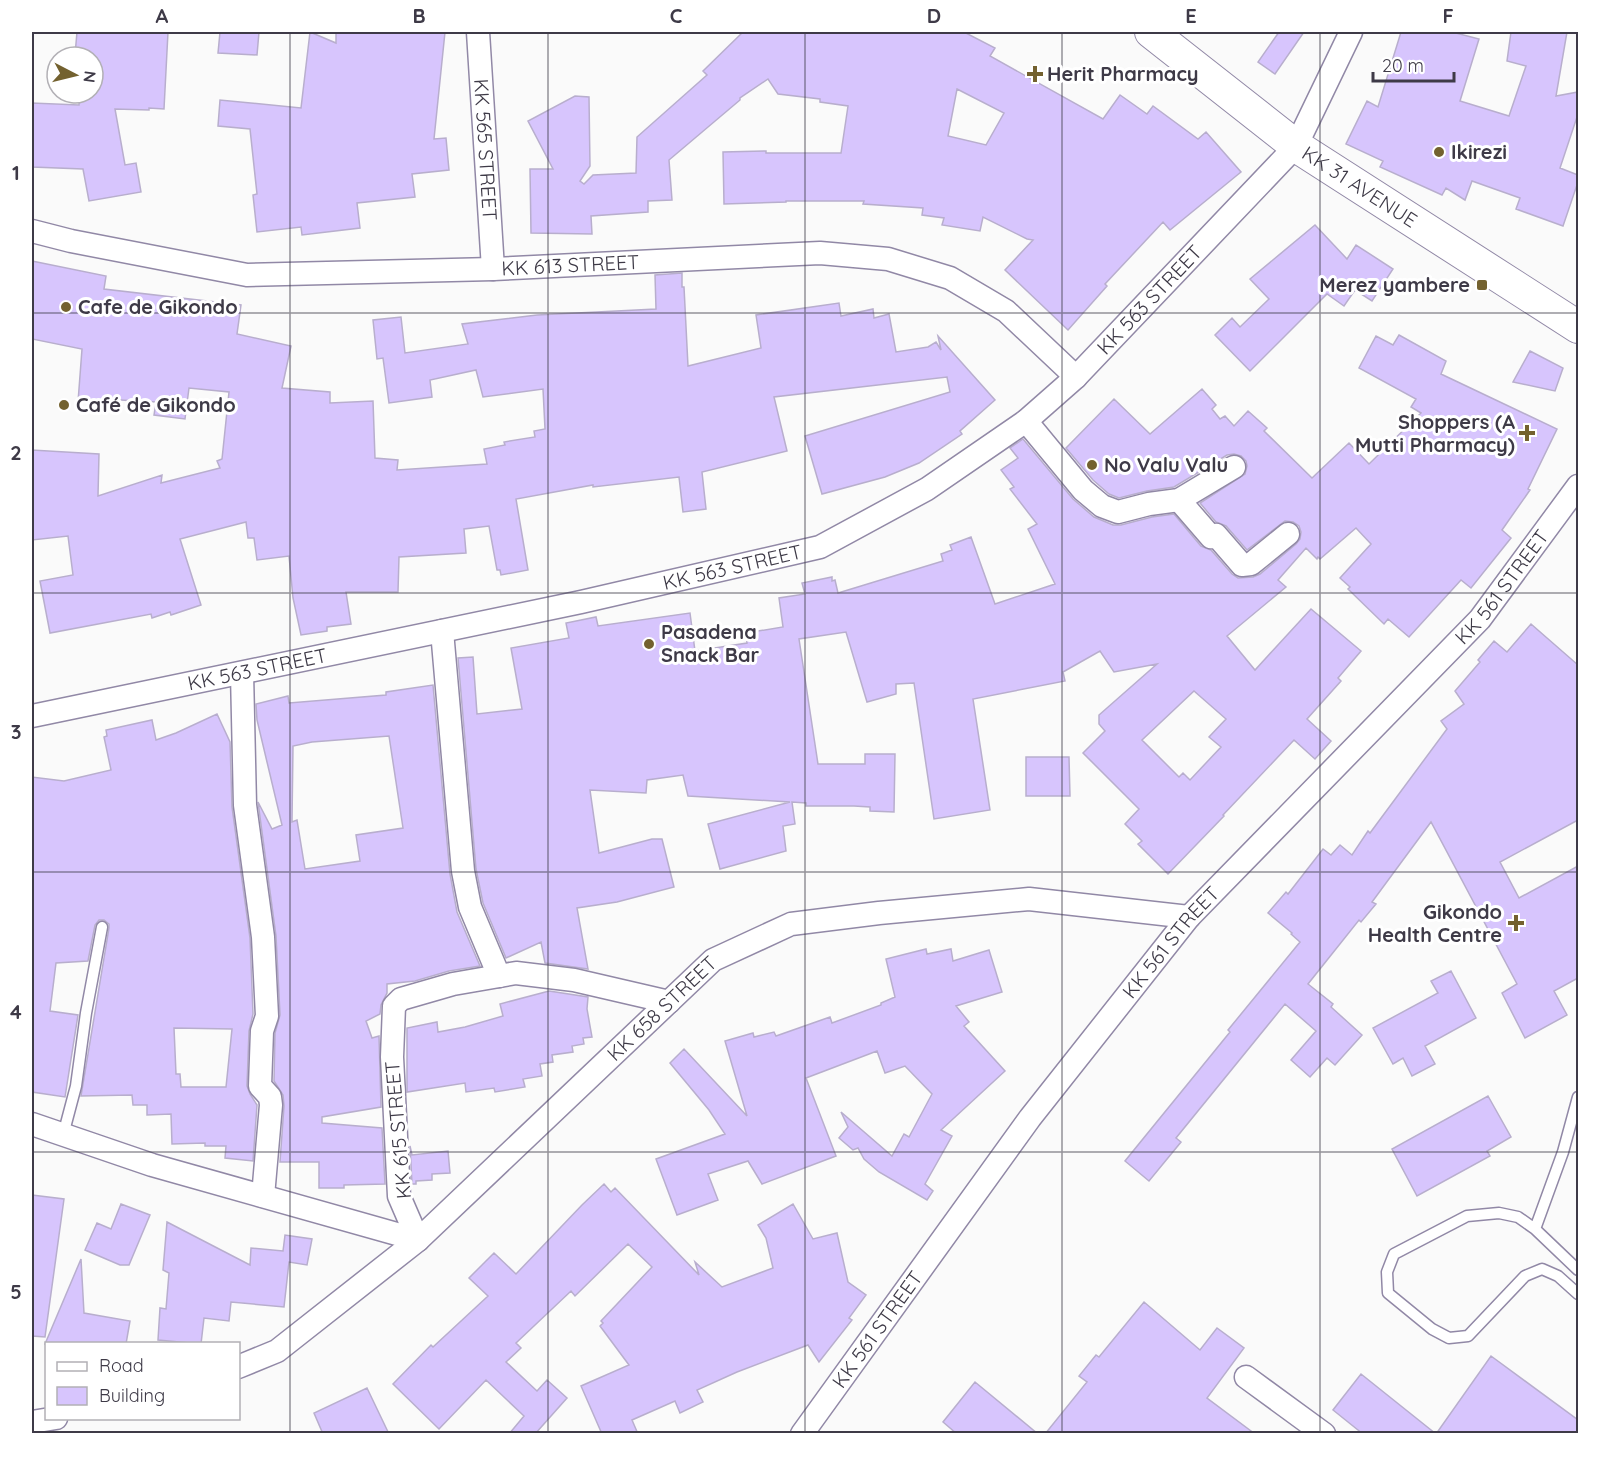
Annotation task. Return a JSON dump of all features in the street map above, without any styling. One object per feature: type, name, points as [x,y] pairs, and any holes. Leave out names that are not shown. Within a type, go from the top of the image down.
[{"type":"main road","name":"KK 31 AVENUE","points":[[1151,32],[1296,146],[1578,327]]},
{"type":"street","name":"KK 565 STREET","points":[[478,32],[493,269]]},
{"type":"street","name":"KK 563 STREET","points":[[32,716],[581,602],[820,547],[927,489],[1026,421],[1076,377],[1296,146],[1351,32]]},
{"type":"street","name":"KK 613 STREET","points":[[32,231],[71,241],[247,275],[493,269],[820,253],[888,259],[950,278],[1006,311],[1076,377]]},
{"type":"street","points":[[1026,421],[1083,490],[1102,506],[1118,512],[1149,504],[1179,501],[1234,467]]},
{"type":"street","name":"KK 561 STREET","points":[[802,1434],[1030,1118],[1189,917],[1479,619],[1578,486]]},
{"type":"street","points":[[1179,501],[1211,537],[1216,535],[1242,565],[1251,564],[1288,534]]},
{"type":"street","points":[[442,631],[463,871],[470,907],[499,976]]},
{"type":"street","points":[[242,673],[245,806],[263,937],[267,1016],[262,1031],[260,1086],[270,1097],[271,1105],[263,1196]]},
{"type":"street","name":"KK 658 STREET","points":[[240,1366],[277,1351],[418,1240],[713,960],[791,924],[1029,899],[1189,917]]},
{"type":"street","name":"KK 615 STREET","points":[[418,1240],[399,1196],[392,1057],[394,1006],[401,999],[453,984],[516,973],[574,980],[669,1002]]},
{"type":"street","points":[[32,1124],[152,1165],[418,1240]]},
{"type":"street","points":[[1246,1377],[1324,1434]]},
{"type":"street","points":[[32,1422],[48,1420]]},
{"type":"lane","points":[[63,1135],[76,1086],[86,1012],[102,927]]},
{"type":"lane","points":[[1535,1229],[1563,1152],[1578,1097]]},
{"type":"lane","points":[[1578,1270],[1535,1229],[1518,1217],[1499,1213],[1467,1216],[1394,1254],[1387,1272],[1388,1293],[1432,1329],[1449,1338],[1468,1336],[1525,1276],[1542,1269],[1558,1276],[1578,1294]]},
{"type":"building","points":[[77,32],[168,32],[164,109],[115,109],[125,165],[136,163],[141,192],[89,201],[83,169],[32,167],[32,103],[105,105],[105,45],[76,45]]},
{"type":"building","points":[[220,32],[259,32],[257,55],[218,53]]},
{"type":"building","points":[[310,32],[336,43],[336,32],[445,32],[434,139],[446,138],[449,170],[412,174],[415,197],[357,203],[360,228],[302,235],[301,227],[257,232],[253,195],[257,194],[250,129],[218,126],[220,100],[301,108]]},
{"type":"building","points":[[743,32],[964,32],[995,48],[990,56],[1103,119],[1120,95],[1147,114],[1153,106],[1198,139],[1206,132],[1241,172],[1170,230],[1163,222],[1105,284],[1107,286],[1068,330],[1005,270],[1033,240],[983,217],[980,231],[942,225],[944,218],[922,215],[923,208],[863,204],[864,201],[724,204],[723,152],[841,153],[848,106],[820,102],[820,99],[778,94],[768,79],[740,98],[669,160],[672,200],[648,201],[648,212],[591,216],[592,234],[531,233],[530,169],[553,169],[528,121],[575,96],[589,97],[590,166],[580,181],[584,184],[593,175],[636,173],[637,137],[707,75],[703,71]],"holes":[[[957,89],[1004,113],[986,145],[948,136]]]},
{"type":"building","points":[[1279,32],[1304,32],[1275,74],[1258,62]]},
{"type":"building","points":[[1401,32],[1452,32],[1479,39],[1460,101],[1509,116],[1526,66],[1507,61],[1511,32],[1567,32],[1556,96],[1578,92],[1578,114],[1560,168],[1578,175],[1578,182],[1563,226],[1516,209],[1520,198],[1472,181],[1465,200],[1446,188],[1442,195],[1380,167],[1383,161],[1346,144],[1367,101],[1378,107]]},
{"type":"building","points":[[1315,225],[1347,259],[1356,245],[1393,269],[1372,301],[1355,290],[1344,306],[1327,294],[1250,371],[1215,335],[1232,318],[1240,327],[1269,299],[1250,279]]},
{"type":"building","points":[[32,261],[106,276],[104,289],[241,305],[237,334],[291,346],[282,388],[330,392],[330,403],[373,401],[375,458],[398,460],[397,470],[487,464],[484,449],[505,445],[504,442],[535,437],[534,431],[545,429],[543,389],[483,397],[476,370],[430,380],[432,397],[389,403],[383,358],[377,359],[373,320],[401,317],[405,353],[468,344],[462,324],[537,315],[656,309],[655,275],[682,273],[688,366],[761,348],[756,315],[839,303],[841,316],[873,309],[874,318],[889,314],[896,352],[928,347],[936,342],[941,350],[938,336],[995,400],[960,431],[962,434],[919,463],[885,477],[822,494],[805,436],[950,392],[947,377],[774,397],[787,451],[702,472],[706,509],[683,512],[679,477],[593,487],[593,485],[516,499],[528,570],[501,575],[500,570],[497,570],[489,526],[464,529],[466,553],[399,557],[398,592],[346,592],[351,624],[327,627],[327,631],[301,635],[293,598],[289,556],[257,560],[254,538],[248,538],[246,522],[180,539],[201,605],[171,615],[170,612],[152,618],[151,614],[50,633],[40,581],[73,575],[68,536],[32,540],[32,450],[99,454],[98,496],[162,475],[161,483],[220,468],[217,461],[222,459],[229,392],[189,388],[185,419],[154,415],[156,402],[102,399],[102,403],[78,402],[82,349],[32,339]]},
{"type":"building","points":[[1399,335],[1446,361],[1441,374],[1557,429],[1528,489],[1530,490],[1502,530],[1511,538],[1471,588],[1461,580],[1409,637],[1388,619],[1384,624],[1348,589],[1350,587],[1340,578],[1371,544],[1356,528],[1320,559],[1318,557],[1317,559],[1306,548],[1278,580],[1286,587],[1227,636],[1255,670],[1311,609],[1361,651],[1338,678],[1341,681],[1307,719],[1331,741],[1315,759],[1294,740],[1168,874],[1138,844],[1142,841],[1125,824],[1139,809],[1083,753],[1105,731],[1099,724],[1099,715],[1157,664],[1114,672],[1100,651],[1063,672],[1065,681],[973,699],[990,810],[934,819],[914,683],[896,684],[896,694],[867,702],[846,632],[799,639],[818,764],[865,764],[865,754],[895,754],[894,812],[870,811],[870,807],[806,806],[806,803],[792,802],[795,824],[783,826],[786,851],[720,869],[708,824],[790,802],[688,796],[683,775],[647,780],[646,793],[590,790],[599,853],[652,839],[662,839],[674,887],[617,902],[577,908],[588,969],[545,963],[541,942],[506,958],[483,903],[476,869],[458,658],[473,657],[477,714],[522,709],[511,648],[569,638],[566,623],[596,617],[598,626],[690,613],[695,651],[747,643],[746,633],[783,627],[779,598],[805,594],[802,583],[832,577],[838,593],[943,561],[941,554],[952,550],[950,545],[971,537],[995,604],[1055,584],[1028,529],[1037,524],[1010,489],[1014,487],[1001,470],[1018,458],[1010,448],[1023,439],[1073,499],[1094,517],[1113,525],[1121,525],[1174,514],[1201,546],[1211,550],[1232,574],[1238,578],[1253,577],[1260,574],[1296,544],[1301,532],[1299,526],[1285,521],[1247,550],[1226,526],[1216,522],[1200,503],[1245,474],[1246,461],[1241,456],[1227,455],[1174,487],[1119,498],[1109,494],[1093,480],[1066,448],[1114,399],[1150,434],[1202,389],[1216,405],[1212,409],[1220,419],[1225,416],[1234,426],[1248,411],[1267,428],[1264,431],[1312,478],[1349,443],[1369,464],[1421,413],[1411,407],[1416,399],[1359,368],[1376,336],[1393,345]],"holes":[[[1194,691],[1226,719],[1209,737],[1221,747],[1190,780],[1183,773],[1179,777],[1142,740]]]},
{"type":"building","points":[[1530,351],[1563,368],[1555,391],[1513,382]]},
{"type":"building","points":[[1531,624],[1578,665],[1578,820],[1500,862],[1519,898],[1578,866],[1578,978],[1554,991],[1567,1015],[1525,1038],[1502,993],[1517,984],[1431,822],[1372,902],[1376,904],[1361,922],[1359,920],[1308,984],[1333,1004],[1331,1007],[1362,1035],[1335,1065],[1327,1058],[1310,1077],[1291,1060],[1316,1031],[1285,1004],[1176,1138],[1181,1142],[1149,1181],[1125,1161],[1300,942],[1268,913],[1286,892],[1288,894],[1323,849],[1331,855],[1340,845],[1352,855],[1447,729],[1441,721],[1464,704],[1455,691],[1480,662],[1478,660],[1494,641],[1507,652]]},
{"type":"building","points":[[433,685],[450,874],[457,912],[480,966],[449,971],[415,981],[387,984],[387,993],[381,1005],[380,1014],[366,1021],[372,1038],[379,1036],[381,1107],[322,1117],[322,1123],[382,1128],[385,1184],[319,1188],[319,1162],[280,1162],[284,1106],[283,1095],[274,1081],[275,1033],[280,1015],[276,936],[258,802],[272,829],[282,825],[257,720],[256,704],[288,696],[289,703],[386,695],[386,692]],"holes":[[[389,736],[403,828],[356,835],[360,861],[305,869],[297,820],[292,822],[293,746],[312,742]]]},
{"type":"building","points":[[217,714],[230,742],[232,807],[250,938],[253,1014],[249,1031],[247,1086],[257,1105],[253,1161],[225,1158],[226,1146],[205,1146],[205,1143],[172,1144],[171,1114],[147,1115],[147,1105],[133,1105],[132,1095],[81,1096],[109,928],[109,924],[104,920],[99,920],[95,925],[88,961],[56,963],[50,1011],[78,1015],[65,1097],[32,1092],[32,777],[64,781],[111,770],[104,737],[107,736],[106,730],[152,720],[156,740]],"holes":[[[174,1028],[232,1029],[226,1087],[181,1087],[180,1074],[176,1074]]]},
{"type":"building","points":[[1026,757],[1069,757],[1070,796],[1026,796]]},
{"type":"building","points":[[926,949],[927,954],[951,949],[953,961],[989,950],[1002,992],[956,1006],[969,1022],[964,1026],[1005,1071],[941,1130],[952,1136],[925,1184],[933,1191],[927,1200],[879,1172],[864,1159],[858,1148],[853,1150],[839,1138],[848,1127],[841,1112],[892,1156],[904,1134],[909,1137],[932,1094],[905,1066],[885,1073],[877,1051],[806,1078],[836,1156],[762,1184],[748,1161],[708,1174],[718,1200],[677,1215],[656,1159],[725,1134],[709,1110],[670,1063],[684,1049],[747,1116],[725,1041],[753,1033],[754,1037],[774,1032],[776,1036],[830,1017],[832,1023],[881,1005],[895,997],[886,959]]},
{"type":"building","points":[[1451,971],[1476,1018],[1425,1046],[1435,1064],[1412,1076],[1403,1058],[1393,1064],[1373,1028],[1438,993],[1431,981]]},
{"type":"building","points":[[549,991],[588,997],[587,1009],[592,1037],[583,1038],[584,1044],[572,1046],[573,1052],[552,1055],[553,1062],[540,1064],[542,1076],[523,1079],[525,1087],[495,1092],[494,1088],[466,1092],[465,1083],[407,1092],[407,1028],[437,1022],[438,1032],[465,1027],[503,1016],[500,1004]]},
{"type":"building","points":[[1488,1096],[1511,1137],[1487,1151],[1490,1156],[1417,1196],[1392,1149]]},
{"type":"building","points":[[410,1146],[412,1155],[448,1151],[450,1173],[432,1174],[432,1180],[416,1181],[416,1184],[412,1184]]},
{"type":"building","points":[[604,1184],[611,1192],[615,1188],[699,1275],[695,1262],[722,1287],[773,1268],[766,1238],[758,1225],[793,1204],[813,1239],[837,1233],[848,1282],[866,1295],[849,1318],[852,1320],[819,1362],[808,1345],[697,1390],[703,1402],[680,1413],[675,1401],[632,1420],[638,1434],[602,1434],[581,1386],[629,1365],[600,1326],[603,1323],[601,1321],[652,1267],[628,1244],[575,1296],[571,1291],[516,1343],[521,1348],[506,1362],[537,1391],[547,1380],[567,1398],[535,1434],[509,1434],[524,1416],[486,1380],[439,1429],[393,1384],[431,1345],[433,1347],[488,1296],[469,1278],[494,1253],[516,1274]]},
{"type":"building","points":[[32,1195],[64,1199],[45,1337],[32,1336]]},
{"type":"building","points":[[121,1204],[150,1215],[129,1265],[120,1265],[85,1250],[97,1223],[111,1229]]},
{"type":"building","points":[[167,1222],[250,1265],[251,1248],[283,1251],[285,1235],[312,1239],[307,1265],[289,1262],[284,1307],[231,1302],[229,1321],[204,1318],[201,1342],[158,1340],[160,1308],[166,1309],[169,1273],[163,1270]]},
{"type":"building","points":[[81,1259],[84,1313],[130,1321],[126,1342],[46,1342]]},
{"type":"building","points":[[1144,1302],[1200,1350],[1217,1328],[1244,1348],[1207,1398],[1255,1434],[1045,1434],[1087,1382],[1079,1376],[1096,1355],[1099,1357]]},
{"type":"building","points":[[1491,1356],[1578,1420],[1578,1434],[1436,1434]]},
{"type":"building","points":[[1361,1374],[1436,1434],[1363,1434],[1333,1410]]},
{"type":"building","points":[[975,1382],[1038,1434],[957,1434],[943,1422]]},
{"type":"building","points":[[367,1388],[389,1434],[323,1434],[314,1413]]},
{"type":"place","name":"Herit Pharmacy","points":[[1035,74]]},
{"type":"place","name":"Ikirezi","points":[[1439,152]]},
{"type":"place","name":"Merez yambere","points":[[1482,285]]},
{"type":"place","name":"Cafe de Gikondo","points":[[66,307]]},
{"type":"place","name":"Café de Gikondo","points":[[64,405]]},
{"type":"place","name":"Shoppers (A Mutti Pharmacy)","points":[[1527,433]]},
{"type":"place","name":"No Valu Valu","points":[[1092,465]]},
{"type":"place","name":"Pasadena Snack Bar","points":[[649,644]]},
{"type":"place","name":"Gikondo Health Centre","points":[[1516,923]]}]
